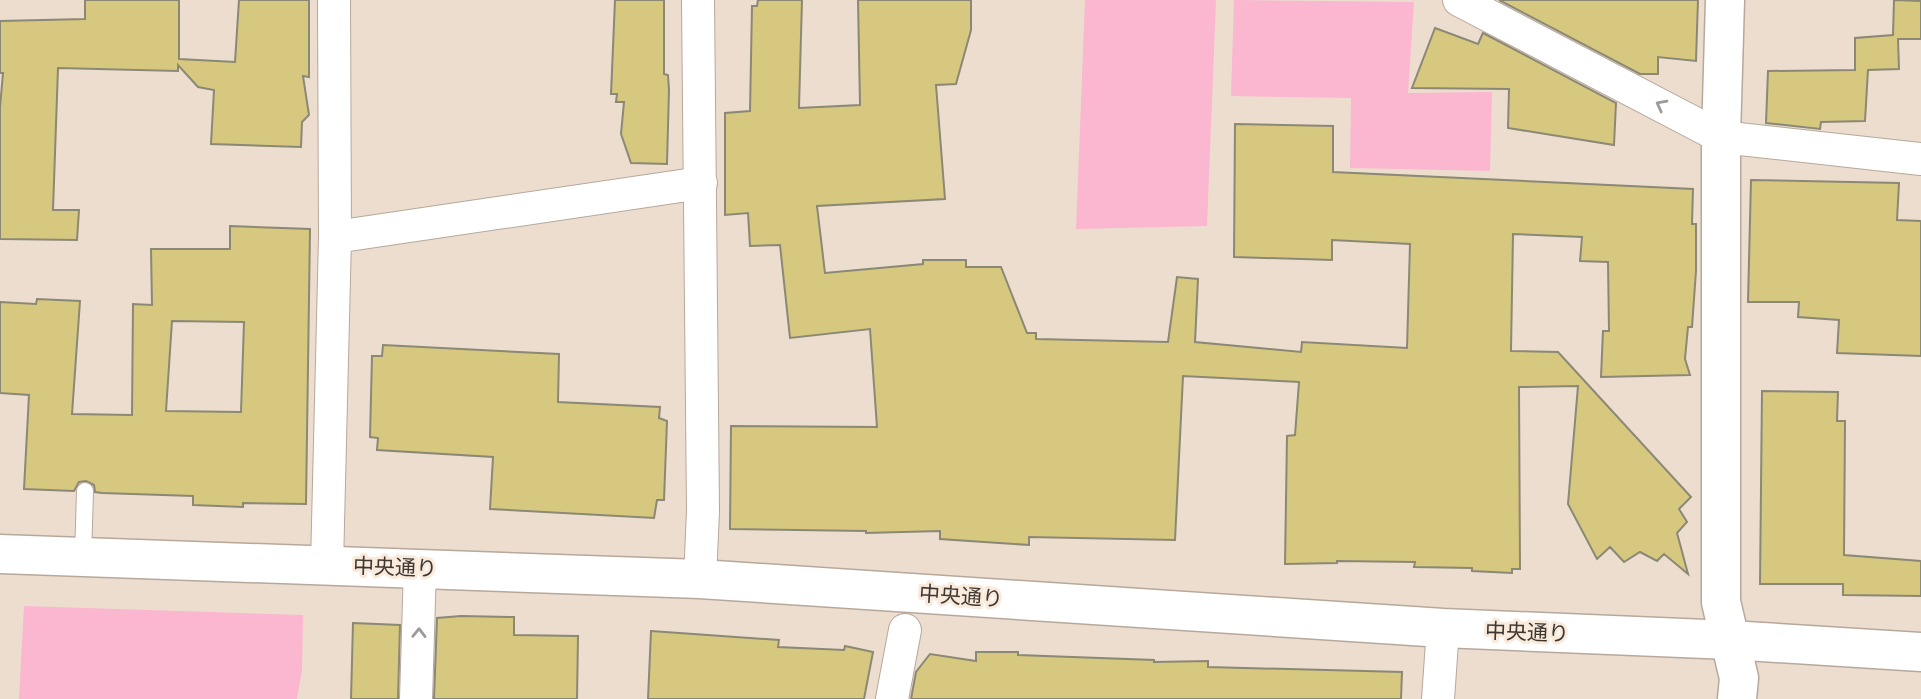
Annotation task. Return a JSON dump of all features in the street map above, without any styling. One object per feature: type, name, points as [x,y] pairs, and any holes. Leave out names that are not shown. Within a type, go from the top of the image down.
[{"type":"street","points":[[327,565],[335,237],[334,0]]},
{"type":"street","points":[[698,0],[703,511],[701,579]]},
{"type":"street","points":[[1725,0],[1721,137],[1721,602],[1739,678],[1737,699]]},
{"type":"street","points":[[1470,3],[1721,137],[1921,159]]},
{"type":"street","points":[[335,237],[701,183]]},
{"type":"street","name":"中央通り","points":[[0,554],[701,579],[1443,628],[1730,640],[1921,652]]},
{"type":"street","points":[[416,699],[421,567]]},
{"type":"street","points":[[1438,699],[1443,628]]},
{"type":"street","points":[[892,699],[905,630]]},
{"type":"lane","points":[[83,557],[85,491]]},
{"type":"shaded area","points":[[1085,0],[1216,0],[1207,226],[1076,229]]},
{"type":"shaded area","points":[[1234,0],[1414,2],[1408,93],[1492,92],[1490,171],[1350,168],[1351,98],[1231,96]]},
{"type":"shaded area","points":[[24,606],[303,615],[302,670],[297,699],[19,699]]},
{"type":"building","points":[[85,0],[179,0],[179,59],[235,62],[239,0],[309,0],[309,77],[303,76],[309,115],[302,122],[301,147],[211,144],[214,90],[198,87],[178,65],[178,71],[58,68],[53,210],[79,210],[77,240],[0,239],[0,107],[3,73],[0,73],[0,21],[85,19]]},
{"type":"building","points":[[615,0],[664,0],[664,74],[668,75],[669,90],[667,164],[631,163],[621,134],[624,102],[616,102],[617,94],[611,94]]},
{"type":"building","points":[[758,0],[802,0],[799,108],[860,105],[858,0],[971,0],[971,30],[956,84],[936,85],[945,199],[817,206],[825,273],[923,264],[923,260],[966,260],[966,267],[1001,267],[1027,333],[1036,333],[1036,339],[1168,342],[1177,277],[1198,279],[1195,342],[1301,352],[1302,342],[1407,348],[1410,244],[1332,240],[1332,260],[1234,257],[1235,124],[1333,126],[1333,172],[1693,189],[1692,224],[1696,224],[1696,271],[1692,327],[1688,327],[1685,359],[1690,375],[1601,377],[1603,331],[1609,331],[1608,262],[1580,261],[1582,237],[1513,234],[1511,351],[1558,352],[1691,497],[1679,509],[1687,522],[1677,533],[1688,574],[1664,554],[1657,561],[1640,552],[1624,562],[1610,547],[1597,559],[1568,504],[1578,386],[1519,387],[1520,569],[1512,569],[1512,573],[1472,571],[1472,568],[1414,567],[1415,562],[1337,561],[1285,564],[1287,436],[1295,435],[1299,382],[1183,376],[1175,540],[1029,537],[1029,545],[940,539],[940,531],[866,533],[730,529],[731,426],[877,427],[870,329],[790,338],[780,245],[750,246],[748,213],[725,215],[725,113],[750,111],[752,6],[757,6]]},
{"type":"building","points":[[1499,0],[1698,0],[1696,61],[1658,57],[1658,74],[1640,74]]},
{"type":"building","points":[[1894,0],[1921,1],[1921,39],[1898,39],[1899,69],[1868,70],[1865,121],[1821,122],[1820,129],[1766,123],[1768,71],[1855,70],[1855,38],[1893,35]]},
{"type":"building","points":[[1435,28],[1478,44],[1483,33],[1616,103],[1614,145],[1508,128],[1509,89],[1412,88]]},
{"type":"building","points":[[1751,180],[1899,183],[1897,220],[1921,221],[1921,356],[1837,353],[1839,320],[1798,317],[1799,302],[1748,302]]},
{"type":"building","points":[[230,226],[310,229],[306,504],[243,503],[243,507],[193,505],[193,496],[102,493],[95,492],[94,485],[86,481],[79,482],[74,491],[24,489],[29,395],[0,393],[0,302],[36,304],[37,299],[80,301],[72,414],[132,415],[133,304],[152,305],[151,249],[230,249]],"holes":[[[172,321],[244,322],[241,412],[166,411]]]},
{"type":"building","points":[[383,345],[559,354],[558,402],[660,407],[659,418],[667,421],[664,500],[657,500],[654,518],[490,509],[493,457],[377,450],[378,438],[370,437],[372,356],[382,356]]},
{"type":"building","points":[[1762,391],[1838,392],[1837,421],[1845,421],[1844,555],[1921,561],[1921,596],[1843,595],[1843,584],[1760,584]]},
{"type":"building","points":[[514,617],[514,635],[578,636],[577,699],[434,699],[437,618]]},
{"type":"building","points":[[353,623],[400,625],[398,699],[351,699]]},
{"type":"building","points":[[651,631],[779,640],[778,647],[844,650],[845,646],[873,652],[864,699],[648,699]]},
{"type":"building","points":[[976,652],[1018,652],[1018,655],[1154,662],[1208,661],[1208,667],[1402,672],[1401,699],[911,699],[916,672],[930,654],[976,661]]}]
